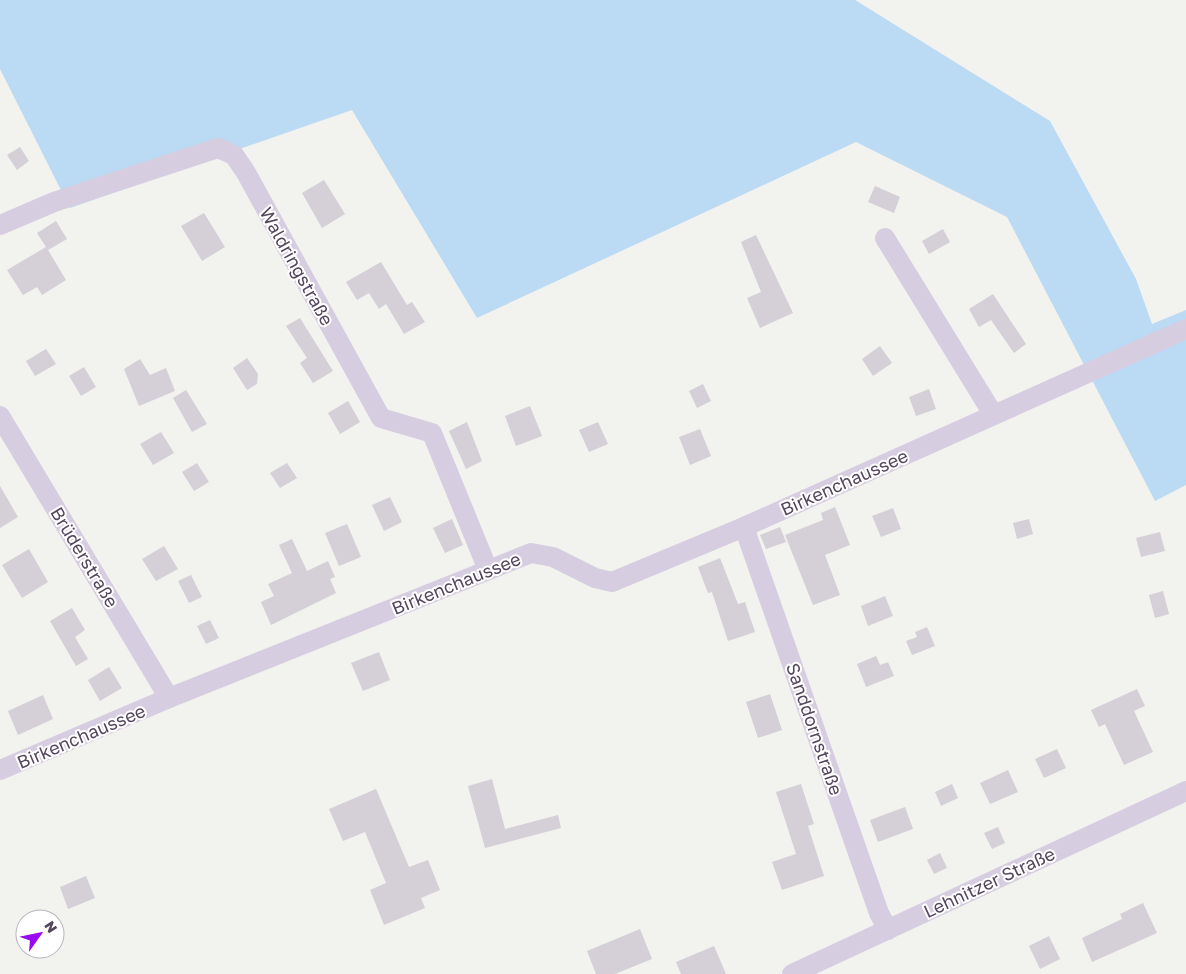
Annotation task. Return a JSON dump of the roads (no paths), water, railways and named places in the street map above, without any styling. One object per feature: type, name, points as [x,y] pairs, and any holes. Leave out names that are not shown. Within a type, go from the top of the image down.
[{"type":"street","name":"Waldringstraße","points":[[0,225],[54,202],[218,148],[234,155],[245,171],[381,418],[432,432],[488,570]]},
{"type":"street","points":[[884,238],[993,414]]},
{"type":"street","name":"Birkenchaussee","points":[[0,770],[170,698],[531,553],[553,557],[595,578],[612,582],[744,526],[1186,329]]},
{"type":"street","name":"Brüderstraße","points":[[0,416],[170,698]]},
{"type":"street","name":"Sanddornstraße","points":[[744,526],[876,904],[888,930]]},
{"type":"street","name":"Lehnitzer Straße","points":[[792,974],[1186,791]]}]
